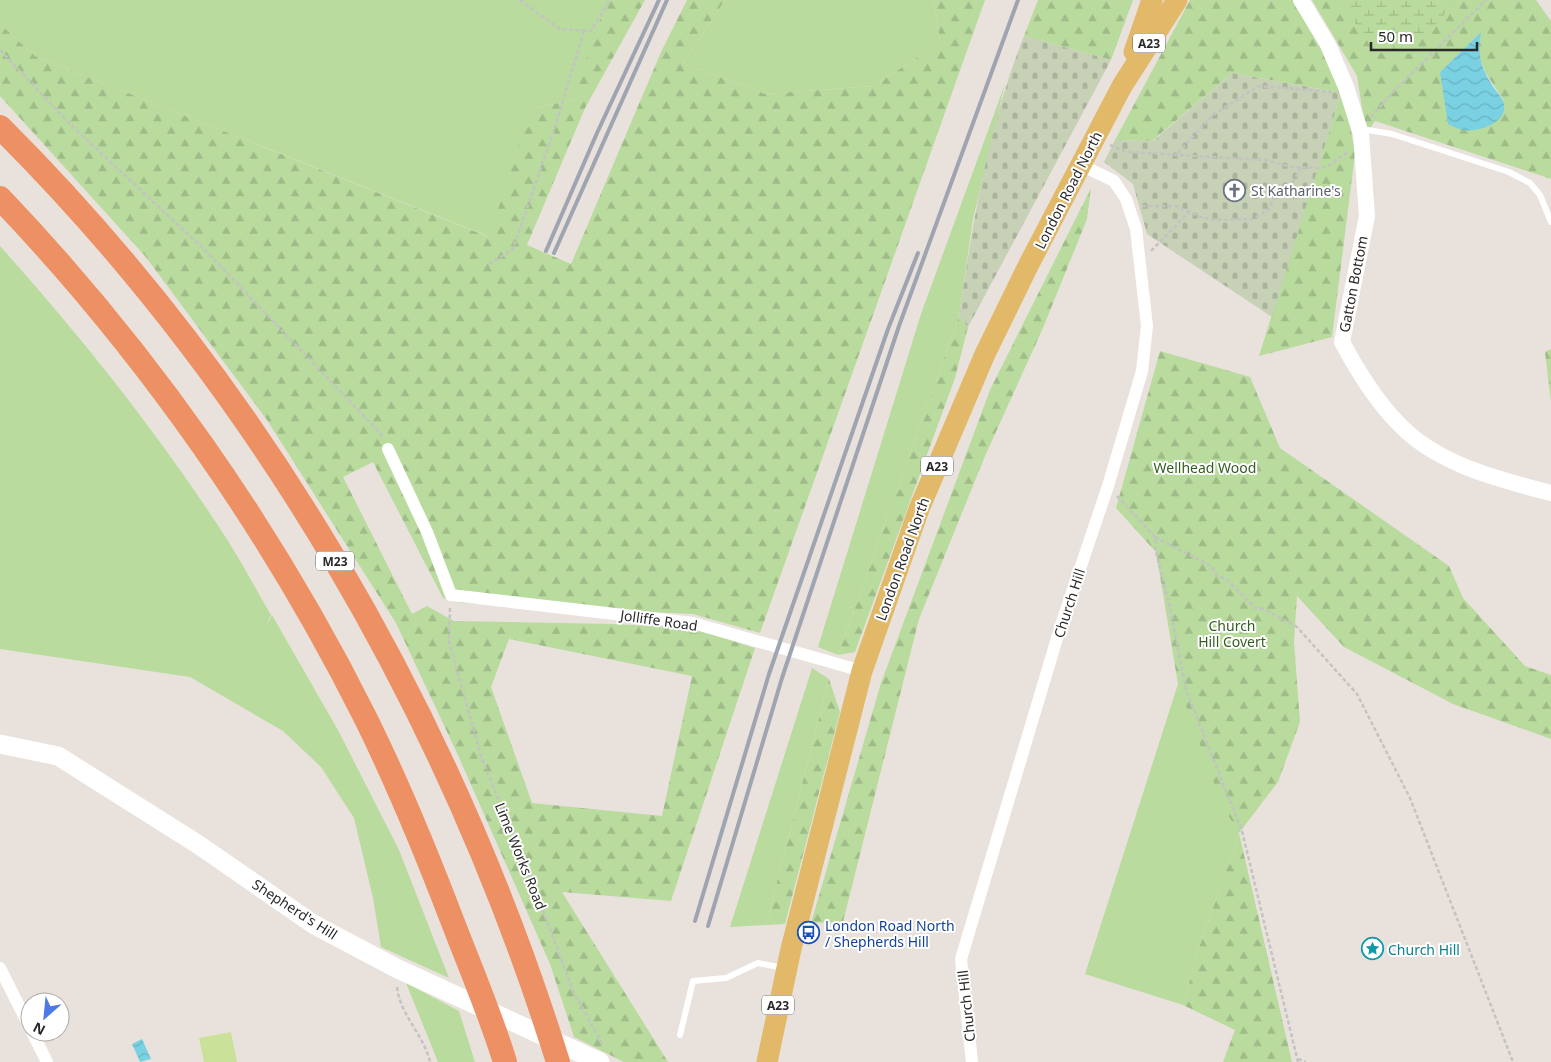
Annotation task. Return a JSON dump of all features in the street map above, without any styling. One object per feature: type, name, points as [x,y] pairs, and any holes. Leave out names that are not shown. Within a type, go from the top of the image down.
[{"type":"highway","name":"M23","points":[[0,126],[83,214],[192,349],[262,444],[326,545],[412,702],[466,817],[516,940],[558,1062]]},
{"type":"highway","points":[[0,198],[83,290],[159,388],[252,520],[312,618],[367,721],[421,842],[485,1000],[505,1062]]},
{"type":"main road","name":"London Road North","points":[[1122,86],[1152,0]]},
{"type":"main road","name":"London Road North","points":[[767,1062],[786,969],[862,671],[919,509],[985,354],[1081,164],[1122,86],[1177,0]]},
{"type":"main road","name":"Shepherd's Hill","points":[[0,744],[58,756],[199,846],[313,924],[396,968],[602,1054]]},
{"type":"street","name":"Gatton Bottom","points":[[1301,0],[1328,45],[1346,87],[1360,129],[1367,216],[1342,342],[1362,378],[1396,422],[1415,439],[1451,460],[1481,473],[1551,493]]},
{"type":"street","name":"Church Hill","points":[[972,1062],[961,959],[1061,625],[1108,486],[1142,371],[1147,326],[1136,229],[1128,206],[1114,181],[1081,164]]},
{"type":"street","points":[[388,449],[452,595]]},
{"type":"street","name":"Jolliffe Road","points":[[452,595],[693,623],[862,671]]},
{"type":"street","points":[[0,968],[20,1008]]},
{"type":"street","points":[[37,1042],[48,1062]]},
{"type":"lane","points":[[1360,129],[1392,134],[1427,148],[1509,172],[1530,183],[1540,195],[1551,222]]},
{"type":"lane","points":[[680,1035],[694,981],[726,978],[758,963],[786,969]]},
{"type":"path","points":[[520,0],[560,29],[591,31],[610,0]]},
{"type":"path","points":[[1360,129],[1393,92],[1486,0]]},
{"type":"path","points":[[489,264],[513,249],[554,130],[584,30]]},
{"type":"path","points":[[0,50],[70,125],[206,251],[380,433]]},
{"type":"path","points":[[1177,154],[1213,115],[1258,86],[1341,92]]},
{"type":"path","points":[[1109,145],[1126,152],[1265,160],[1301,167],[1326,166],[1351,148]]},
{"type":"path","points":[[1128,206],[1176,206],[1201,217],[1214,220],[1253,220],[1269,209],[1274,198],[1292,184],[1301,167]]},
{"type":"path","points":[[1140,261],[1190,211]]},
{"type":"path","points":[[1108,486],[1155,537],[1210,566],[1216,575],[1227,580],[1255,608],[1264,609],[1297,626],[1357,694],[1410,798],[1513,1062]]},
{"type":"path","points":[[1155,537],[1156,552],[1171,612],[1186,690],[1242,830],[1298,1060],[1306,1062]]},
{"type":"path","name":"Lime Works Road","points":[[452,595],[449,642],[482,759],[531,878],[573,992],[602,1054]]},
{"type":"path","points":[[396,968],[399,1002],[427,1048],[430,1062]]},
{"type":"green space","points":[[0,0],[614,0],[572,100],[530,109],[490,237],[35,56],[0,24]]},
{"type":"green space","points":[[607,0],[645,0],[585,108],[527,245],[571,264],[661,52],[687,0],[725,0],[683,63],[765,94],[874,86],[940,42],[934,0],[985,0],[760,633],[693,614],[462,603],[443,598],[373,462],[343,477],[412,614],[427,606],[454,621],[613,624],[691,628],[755,648],[671,901],[562,892],[668,1062],[624,1062],[574,1037],[550,964],[457,753],[396,623],[267,420],[145,256],[0,96],[0,24],[35,56],[489,237],[530,109],[572,100]],"holes":[[[509,639],[692,676],[662,816],[532,803],[491,687]]]},
{"type":"green space","points":[[725,0],[934,0],[940,42],[874,86],[765,94],[683,63]]},
{"type":"green space","points":[[1038,0],[1133,0],[1111,60],[1024,36]]},
{"type":"green space","points":[[1190,0],[1294,0],[1343,81],[1355,154],[1332,337],[1259,356],[1341,93],[1232,73],[1152,141],[1115,140]]},
{"type":"green space","points":[[1312,0],[1536,0],[1551,21],[1551,179],[1375,121],[1366,134],[1357,76]],"holes":[[[1480,33],[1478,52],[1485,72],[1504,101],[1440,72]]]},
{"type":"green space","points":[[1340,0],[1457,0],[1409,54],[1375,53]]},
{"type":"green space","points":[[1024,36],[1111,60],[968,327],[959,316],[976,209],[991,139],[1011,70]]},
{"type":"green space","points":[[1232,73],[1341,93],[1272,317],[1147,234],[1133,184],[1104,162],[1115,140],[1153,141]]},
{"type":"green space","points":[[1005,84],[973,219],[959,316],[838,655],[818,647],[921,314]]},
{"type":"green space","points":[[1091,188],[1087,219],[1043,328],[985,456],[919,619],[843,922],[811,923],[881,683],[990,390]]},
{"type":"green space","points":[[0,246],[115,382],[194,490],[233,548],[271,615],[265,628],[272,615],[339,732],[399,850],[449,978],[381,947],[373,898],[354,818],[321,767],[283,731],[190,677],[0,649]]},
{"type":"green space","points":[[959,316],[968,327],[955,378],[855,652],[838,655]]},
{"type":"green space","points":[[1551,349],[1551,402],[1545,352]]},
{"type":"green space","name":"Wellhead Wood","points":[[1160,351],[1250,377],[1280,448],[1449,566],[1463,598],[1525,666],[1551,675],[1551,739],[1453,704],[1344,647],[1297,596],[1294,642],[1300,722],[1278,782],[1239,833],[1222,805],[1178,684],[1156,552],[1116,508]]},
{"type":"green space","points":[[812,668],[829,679],[766,925],[730,927]]},
{"type":"green space","points":[[829,679],[840,712],[785,924],[766,925]]},
{"type":"green space","points":[[1178,684],[1239,833],[1200,945],[1183,1005],[1085,974]]},
{"type":"green space","points":[[1239,833],[1292,1062],[1223,1062],[1235,1030],[1183,1005],[1200,945]]},
{"type":"green space","points":[[406,983],[459,1011],[475,1062],[438,1062]]},
{"type":"green space","points":[[231,1032],[237,1062],[204,1062],[199,1038]]},
{"type":"water","points":[[1481,32],[1480,55],[1483,68],[1502,99],[1504,108],[1502,115],[1492,124],[1477,130],[1463,130],[1448,124],[1440,72]]},
{"type":"water","points":[[142,1039],[151,1059],[140,1062],[132,1044]]},
{"type":"railway","points":[[546,251],[597,133],[659,0]]},
{"type":"railway","points":[[554,253],[667,0]]},
{"type":"railway","points":[[708,926],[782,678],[899,326],[1018,0]]},
{"type":"railway","points":[[695,921],[769,674],[888,329],[918,253]]},
{"type":"place","name":"St Katharine's","points":[[1235,190]]},
{"type":"place","name":"London Road North / Shepherds Hill","points":[[809,933]]},
{"type":"place","name":"Church Hill","points":[[1372,949]]},
{"type":"park label","name":"Church Hill Covert","points":[[1232,634]]}]
